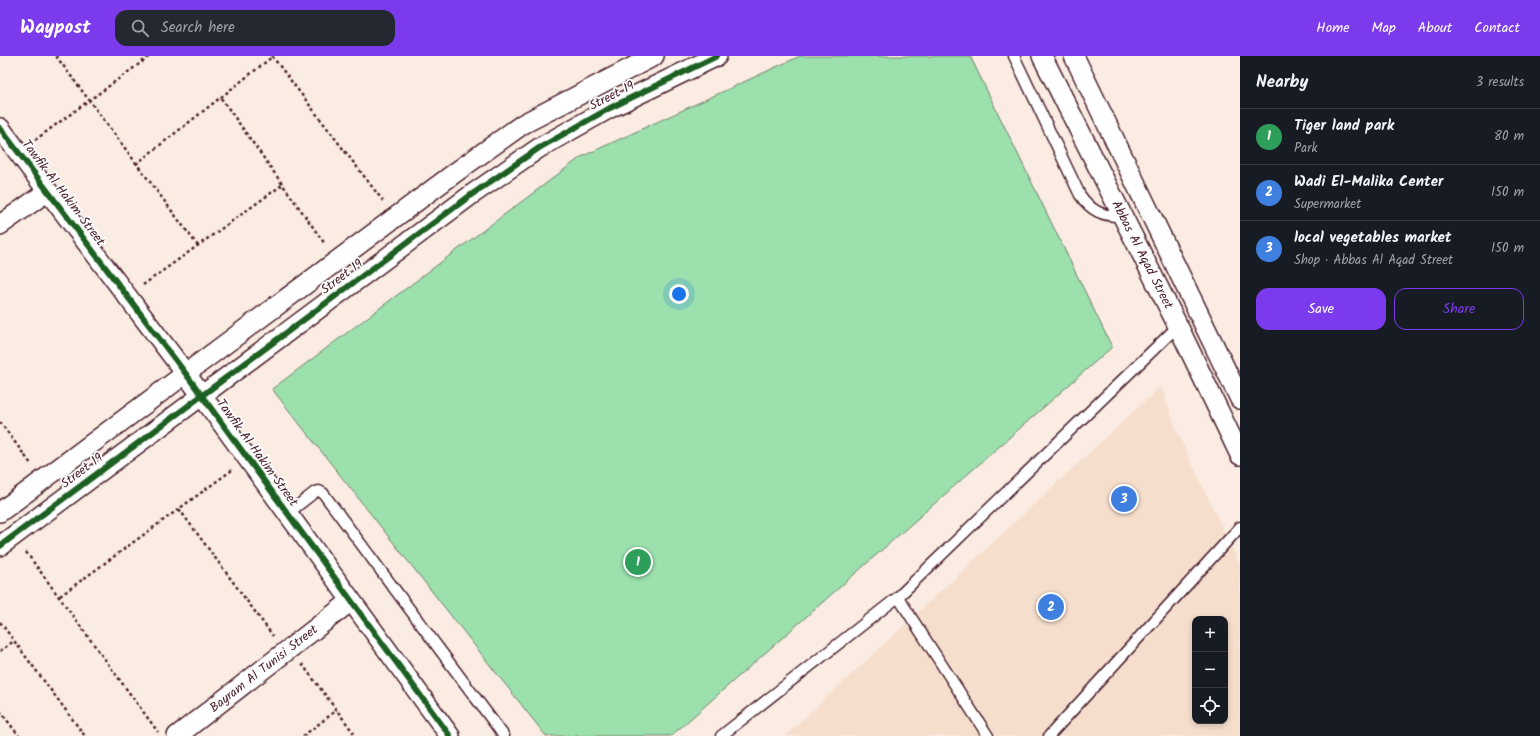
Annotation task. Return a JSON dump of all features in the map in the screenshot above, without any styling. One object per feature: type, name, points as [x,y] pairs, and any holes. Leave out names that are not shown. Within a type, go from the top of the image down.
[{"type":"street","name":"Street 19","points":[[0,512],[456,172],[523,124],[654,56]]},
{"type":"street","name":"Street 19","points":[[7,540],[471,195],[539,148],[610,108],[716,56]]},
{"type":"street","name":"Abbas Al Aqad Street","points":[[1042,56],[1178,326],[1240,455]]},
{"type":"street","name":"Abbas Al Aqad Street","points":[[1074,56],[1240,398]]},
{"type":"street","name":"Tawfik Al Hakim Street","points":[[0,128],[186,374],[450,736]]},
{"type":"street","points":[[0,225],[48,191]]},
{"type":"street","name":"Bayram Al Tunisi Street","points":[[177,736],[351,601]]},
{"type":"lane","points":[[1014,56],[1085,204],[1092,210],[1102,215],[1112,217],[1123,216]]},
{"type":"lane","points":[[721,736],[898,597],[1178,326]]},
{"type":"lane","points":[[288,514],[315,492],[319,490],[323,493],[504,736]]},
{"type":"lane","points":[[1048,736],[1240,527]]},
{"type":"lane","points":[[898,597],[988,736]]},
{"type":"path","points":[[56,56],[198,246]]},
{"type":"path","points":[[19,152],[150,56]]},
{"type":"path","points":[[136,164],[272,56],[396,217]]},
{"type":"path","points":[[221,98],[337,261]]},
{"type":"path","points":[[128,296],[282,184]]},
{"type":"path","points":[[0,422],[44,480]]},
{"type":"path","points":[[60,596],[247,459]]},
{"type":"path","points":[[179,509],[356,736]]},
{"type":"path","points":[[7,540],[60,596],[161,736]]},
{"type":"path","points":[[0,622],[85,736]]},
{"type":"path","points":[[0,651],[14,641]]},
{"type":"path","points":[[303,736],[337,710]]},
{"type":"path","points":[[0,711],[19,736]]},
{"type":"shaded area","points":[[1161,386],[1178,434],[1240,565],[1240,736],[785,736]]},
{"type":"green space","points":[[800,56],[970,56],[1112,347],[671,736],[546,736],[272,389],[581,157]]},
{"type":"cycle path","points":[[0,546],[471,195],[539,148],[610,108],[717,56]]},
{"type":"cycle path","points":[[0,128],[186,374],[450,736]]},
{"type":"place","name":"local vegetables market","points":[[1124,499]]},
{"type":"place","name":"Tiger land park","points":[[638,562]]},
{"type":"place","name":"Wadi El-Malika Center","points":[[1051,607]]}]
